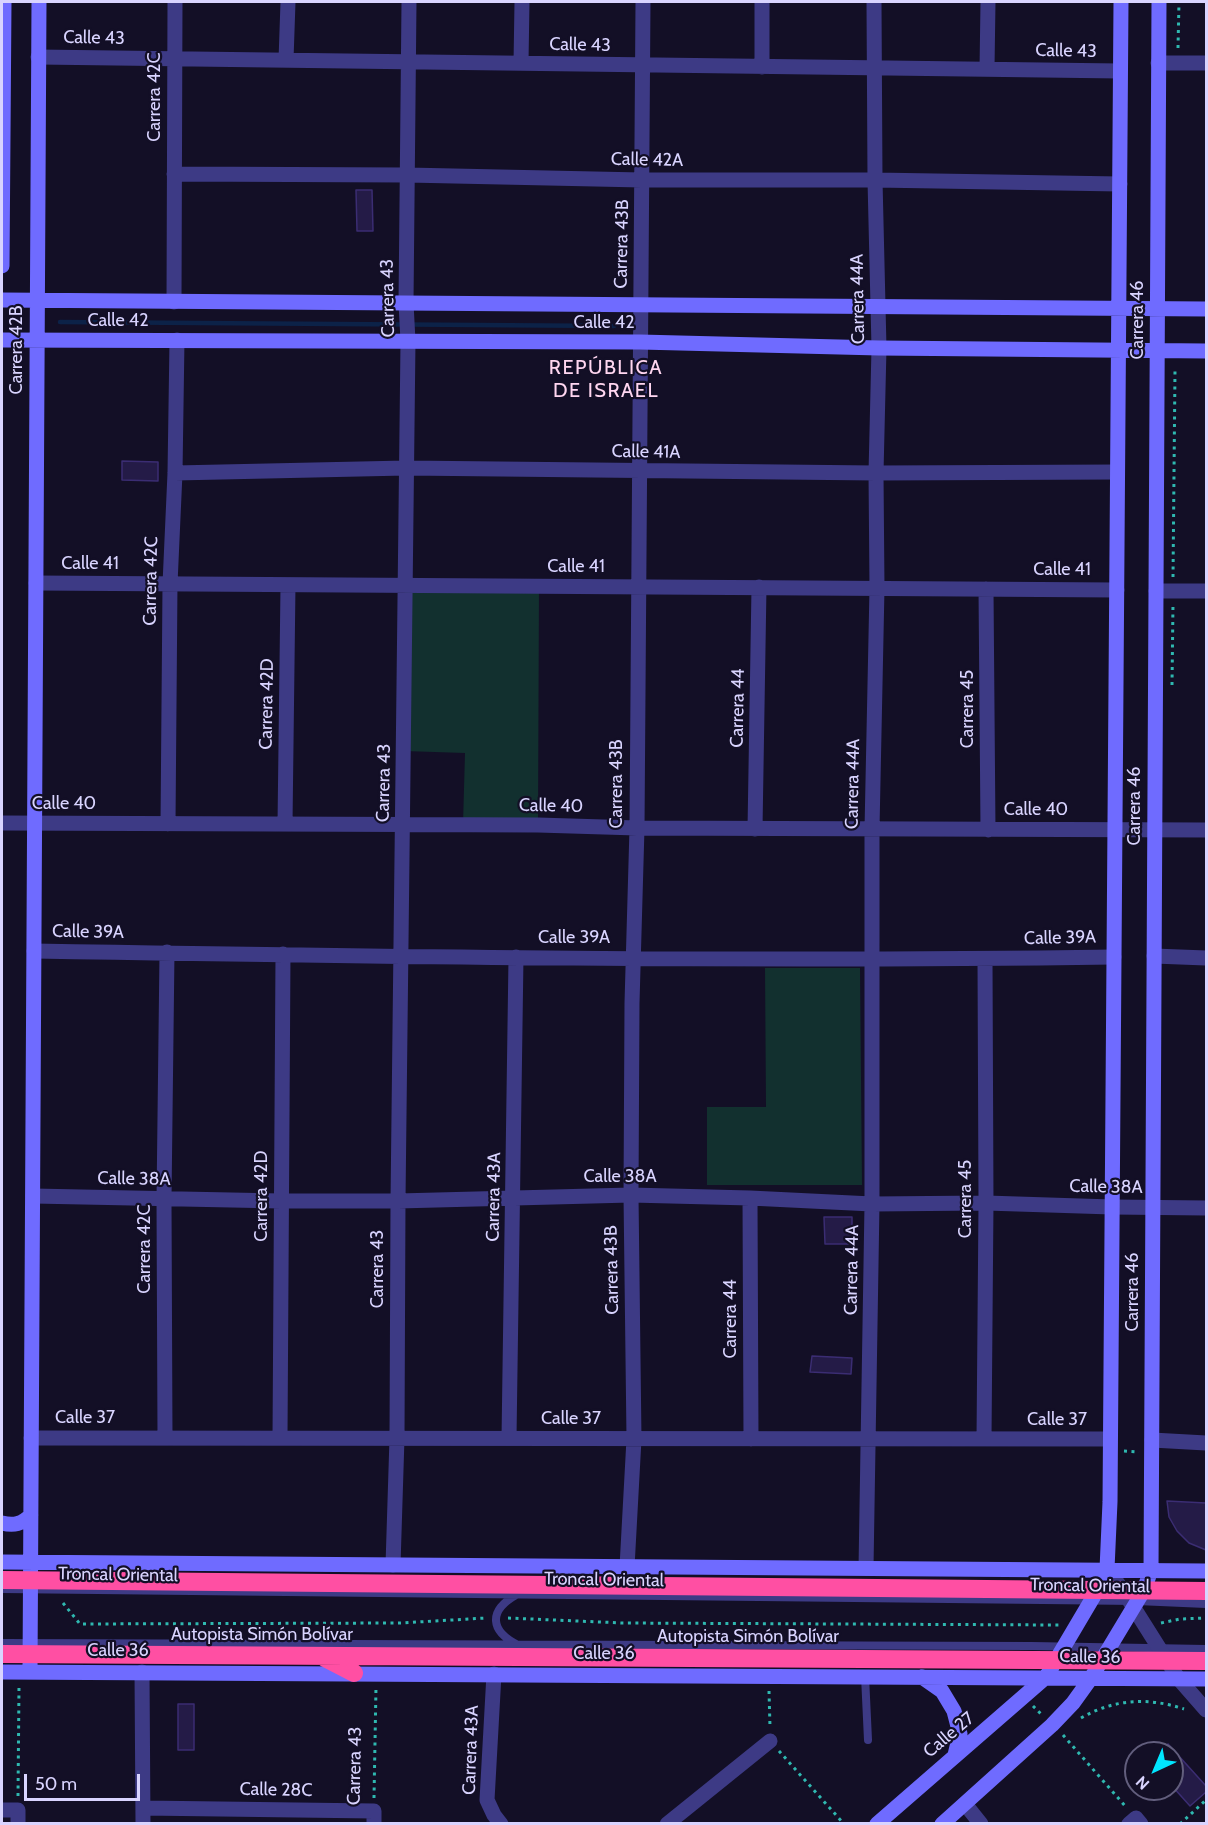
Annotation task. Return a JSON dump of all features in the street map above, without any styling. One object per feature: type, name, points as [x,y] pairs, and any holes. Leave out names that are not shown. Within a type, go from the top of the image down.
[{"type":"highway","points":[[2,1580],[31,1578],[1133,1597],[1206,1591]]},
{"type":"highway","name":"Autopista Simón Bolívar","points":[[2,1654],[321,1656],[1060,1653],[1163,1654],[1206,1661]]},
{"type":"highway","points":[[321,1656],[354,1674]]},
{"type":"street","points":[[2,266],[4,2]]},
{"type":"street","name":"Carrera 42B","points":[[28,1655],[31,1578],[39,2]]},
{"type":"street","name":"Carrera 42C","points":[[174,302],[175,2]]},
{"type":"street","points":[[286,60],[288,2]]},
{"type":"street","name":"Carrera 43","points":[[393,1565],[397,1438],[408,338],[406,306],[409,2]]},
{"type":"street","points":[[521,63],[522,2]]},
{"type":"street","name":"Carrera 43B","points":[[627,1567],[634,1439],[631,1195],[633,958],[637,828],[643,2]]},
{"type":"street","points":[[762,2],[762,67]]},
{"type":"street","name":"Carrera 44A","points":[[866,1568],[872,1204],[872,829],[879,348],[874,2]]},
{"type":"street","points":[[987,69],[988,2]]},
{"type":"street","name":"Carrera 46","points":[[1046,1677],[1095,1595],[1107,1569],[1110,1445],[1121,2]]},
{"type":"street","name":"Carrera 46","points":[[1091,1678],[1133,1597],[1151,1570],[1159,2]]},
{"type":"street","name":"Calle 43","points":[[38,57],[1120,71]]},
{"type":"street","points":[[1158,63],[1206,63]]},
{"type":"street","name":"Calle 42A","points":[[174,174],[1119,184]]},
{"type":"street","name":"Calle 42","points":[[2,300],[406,306],[641,304],[1206,309]]},
{"type":"street","name":"Calle 42","points":[[2,339],[408,338],[879,348],[1206,351]]},
{"type":"street","name":"Carrera 42C","points":[[168,824],[170,584],[175,473],[177,340]]},
{"type":"street","name":"Calle 41A","points":[[175,473],[406,468],[639,472],[1118,472]]},
{"type":"street","name":"Calle 41","points":[[36,583],[1116,590]]},
{"type":"street","name":"Carrera 42D","points":[[285,824],[288,585]]},
{"type":"street","name":"Carrera 44","points":[[755,829],[759,587]]},
{"type":"street","name":"Carrera 45","points":[[986,589],[988,830]]},
{"type":"street","points":[[1156,591],[1206,591]]},
{"type":"street","name":"Calle 40","points":[[2,823],[1206,830]]},
{"type":"street","name":"Calle 39A","points":[[34,951],[633,958],[1114,957]]},
{"type":"street","name":"Carrera 42C","points":[[165,1438],[164,1199],[167,952]]},
{"type":"street","name":"Carrera 42D","points":[[280,1438],[283,954]]},
{"type":"street","points":[[1154,956],[1206,958]]},
{"type":"street","name":"Carrera 43A","points":[[508,1438],[516,957]]},
{"type":"street","name":"Carrera 45","points":[[984,1439],[985,959]]},
{"type":"street","name":"Calle 38A","points":[[33,1197],[398,1201],[631,1195],[872,1204],[986,1203],[1206,1208]]},
{"type":"street","name":"Carrera 44","points":[[750,1198],[751,1439]]},
{"type":"street","name":"Calle 37","points":[[31,1437],[984,1439],[1110,1445]]},
{"type":"street","points":[[1152,1446],[1206,1443]]},
{"type":"street","points":[[2,1523],[17,1524],[25,1521],[31,1515]]},
{"type":"street","points":[[2,1562],[31,1578],[393,1565],[1206,1571]]},
{"type":"street","points":[[1107,1569],[1133,1597],[1178,1678],[1206,1710]]},
{"type":"street","name":"Calle 36","points":[[2,1672],[28,1655],[142,1672],[1206,1678]]},
{"type":"street","points":[[142,1672],[143,1816]]},
{"type":"street","name":"Carrera 43A","points":[[494,1674],[487,1800],[501,1824]]},
{"type":"street","points":[[922,1677],[942,1691],[954,1711],[960,1734],[955,1755]]},
{"type":"street","name":"Calle 27","points":[[877,1824],[1046,1677]]},
{"type":"street","points":[[942,1824],[1052,1725],[1073,1703],[1091,1678]]},
{"type":"street","points":[[667,1824],[770,1741]]},
{"type":"street","points":[[965,1804],[981,1824]]},
{"type":"street","points":[[2,1810],[18,1817]]},
{"type":"street","name":"Calle 28C","points":[[143,1816],[374,1817]]},
{"type":"lane","name":"Troncal Oriental","points":[[2,1589],[31,1578],[517,1594],[1095,1595]]},
{"type":"lane","points":[[517,1594],[503,1602],[496,1617],[502,1634],[518,1645]]},
{"type":"lane","name":"Troncal Oriental","points":[[1133,1597],[1206,1604]]},
{"type":"lane","points":[[2,1643],[28,1655],[518,1645],[1060,1653]]},
{"type":"lane","points":[[1163,1654],[1206,1648]]},
{"type":"lane","points":[[865,1676],[868,1740]]},
{"type":"path","points":[[1178,53],[1179,2]]},
{"type":"path","points":[[1110,1445],[1152,1446]]},
{"type":"path","points":[[56,1602],[65,1602],[80,1624],[400,1623],[496,1617],[623,1623],[1077,1626]]},
{"type":"path","points":[[1172,1621],[1206,1618]]},
{"type":"path","points":[[18,1817],[28,1655]]},
{"type":"path","name":"Carrera 43","points":[[374,1817],[376,1674]]},
{"type":"path","points":[[769,1676],[770,1741],[844,1824]]},
{"type":"path","points":[[1073,1722],[1094,1710],[1123,1702],[1143,1701],[1171,1705],[1185,1710],[1195,1698]]},
{"type":"path","points":[[1060,1732],[1135,1822]]},
{"type":"path","points":[[1180,1824],[1206,1800]]},
{"type":"green space","points":[[405,585],[539,586],[538,825],[463,824],[465,753],[404,751]]},
{"type":"green space","points":[[765,968],[860,968],[862,1185],[707,1185],[707,1107],[766,1107]]},
{"type":"building","points":[[356,190],[372,190],[373,231],[357,231]]},
{"type":"building","points":[[122,461],[158,462],[158,481],[122,480]]},
{"type":"building","points":[[824,1217],[852,1217],[852,1244],[825,1244]]},
{"type":"building","points":[[812,1356],[852,1358],[851,1374],[810,1372]]},
{"type":"building","points":[[1167,1501],[1206,1503],[1206,1550],[1189,1543],[1177,1531],[1169,1517]]},
{"type":"building","points":[[178,1704],[194,1704],[194,1750],[178,1750]]},
{"type":"building","points":[[1184,1762],[1206,1786],[1206,1792],[1190,1806],[1184,1799]]},
{"type":"waterway","points":[[60,322],[614,326]]},
{"type":"district","name":"REPÚBLICA DE ISRAEL","points":[[606,380]]}]
